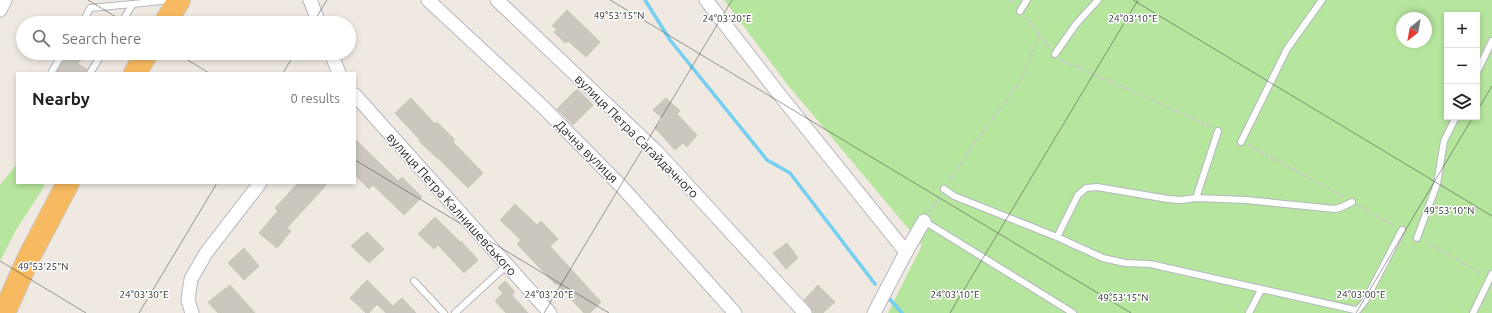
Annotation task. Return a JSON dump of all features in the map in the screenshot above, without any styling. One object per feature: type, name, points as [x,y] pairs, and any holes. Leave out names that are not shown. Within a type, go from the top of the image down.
[{"type":"highway","points":[[169,16],[179,0]]},
{"type":"highway","points":[[136,72],[143,60]]},
{"type":"highway","points":[[4,313],[29,257],[67,184]]},
{"type":"street","points":[[0,10],[5,0]]},
{"type":"street","points":[[310,0],[317,16]]},
{"type":"street","name":"Дачна вулиця","points":[[428,0],[542,107],[621,186],[735,313]]},
{"type":"street","name":"вулиця Петра Сагайдачного","points":[[497,0],[657,152],[805,313]]},
{"type":"street","points":[[706,0],[779,94],[906,252]]},
{"type":"street","points":[[334,60],[339,72]]},
{"type":"street","name":"вулиця Петра Калнишевського","points":[[356,96],[550,313]]},
{"type":"street","points":[[192,313],[188,300],[191,279],[206,253],[259,184]]},
{"type":"street","points":[[874,313],[924,221]]},
{"type":"lane","points":[[86,16],[90,8],[170,0]]},
{"type":"lane","points":[[1020,12],[1027,0]]},
{"type":"lane","points":[[1054,54],[1076,24],[1098,0]]},
{"type":"lane","points":[[1241,142],[1287,49],[1322,0]]},
{"type":"lane","points":[[125,16],[133,4]]},
{"type":"lane","points":[[1480,66],[1492,41]]},
{"type":"lane","points":[[52,72],[59,60]]},
{"type":"lane","points":[[91,72],[98,60]]},
{"type":"lane","points":[[1417,238],[1437,184],[1444,141],[1454,120]]},
{"type":"lane","points":[[1196,198],[1218,130]]},
{"type":"lane","points":[[1057,237],[1078,194],[1089,187],[1104,188],[1168,199],[1181,200],[1196,198],[1246,200],[1335,209],[1352,202]]},
{"type":"lane","points":[[944,189],[954,196],[1057,237],[1094,254],[1121,263],[1150,264],[1261,290],[1358,310],[1365,301],[1402,230]]},
{"type":"lane","points":[[924,221],[1073,313]]},
{"type":"lane","points":[[455,313],[506,265]]},
{"type":"lane","points":[[1472,313],[1492,274]]},
{"type":"lane","points":[[414,281],[444,313]]},
{"type":"lane","points":[[1248,313],[1261,290]]},
{"type":"path","points":[[924,221],[973,145],[1020,82],[1040,35]]},
{"type":"green space","points":[[724,0],[1492,0],[1492,313],[888,313],[922,245],[787,84]]},
{"type":"green space","points":[[16,165],[16,184],[45,184],[16,230],[0,261],[0,185]]},
{"type":"building","points":[[567,10],[600,42],[586,57],[568,41],[565,43],[554,32],[557,29],[552,26]]},
{"type":"building","points":[[64,60],[81,60],[78,64],[87,69],[86,72],[57,72]]},
{"type":"building","points":[[577,89],[593,105],[573,125],[557,109]]},
{"type":"building","points":[[411,98],[435,124],[437,122],[455,140],[453,142],[483,173],[468,188],[419,141],[420,140],[395,113]]},
{"type":"building","points":[[666,98],[680,111],[677,114],[697,135],[687,147],[683,143],[675,150],[655,128],[663,119],[653,110]]},
{"type":"building","points":[[356,140],[398,181],[402,177],[422,197],[404,215],[373,185],[369,189],[356,176]]},
{"type":"building","points":[[297,184],[327,184],[287,228],[291,231],[277,248],[259,233],[278,211],[275,208]]},
{"type":"building","points":[[515,204],[537,225],[541,221],[558,239],[550,246],[601,302],[590,313],[584,313],[557,284],[556,285],[517,244],[521,240],[500,220]]},
{"type":"building","points":[[435,217],[460,242],[461,241],[478,260],[464,273],[438,245],[434,249],[418,234]]},
{"type":"building","points":[[367,232],[384,249],[369,263],[351,246]]},
{"type":"building","points":[[787,243],[798,258],[786,269],[773,253]]},
{"type":"building","points":[[244,248],[259,266],[244,280],[228,263]]},
{"type":"building","points":[[367,280],[393,306],[402,298],[416,313],[386,313],[377,304],[369,313],[366,313],[350,298]]},
{"type":"building","points":[[505,281],[515,292],[512,295],[528,313],[506,313],[495,301],[503,293],[498,288]]},
{"type":"building","points":[[230,285],[255,313],[218,313],[208,302]]},
{"type":"building","points":[[818,285],[835,302],[823,313],[813,313],[811,308],[804,300]]},
{"type":"waterway","points":[[645,0],[670,40],[767,160],[790,173],[875,284]]},
{"type":"waterway","points":[[887,296],[902,313]]}]
